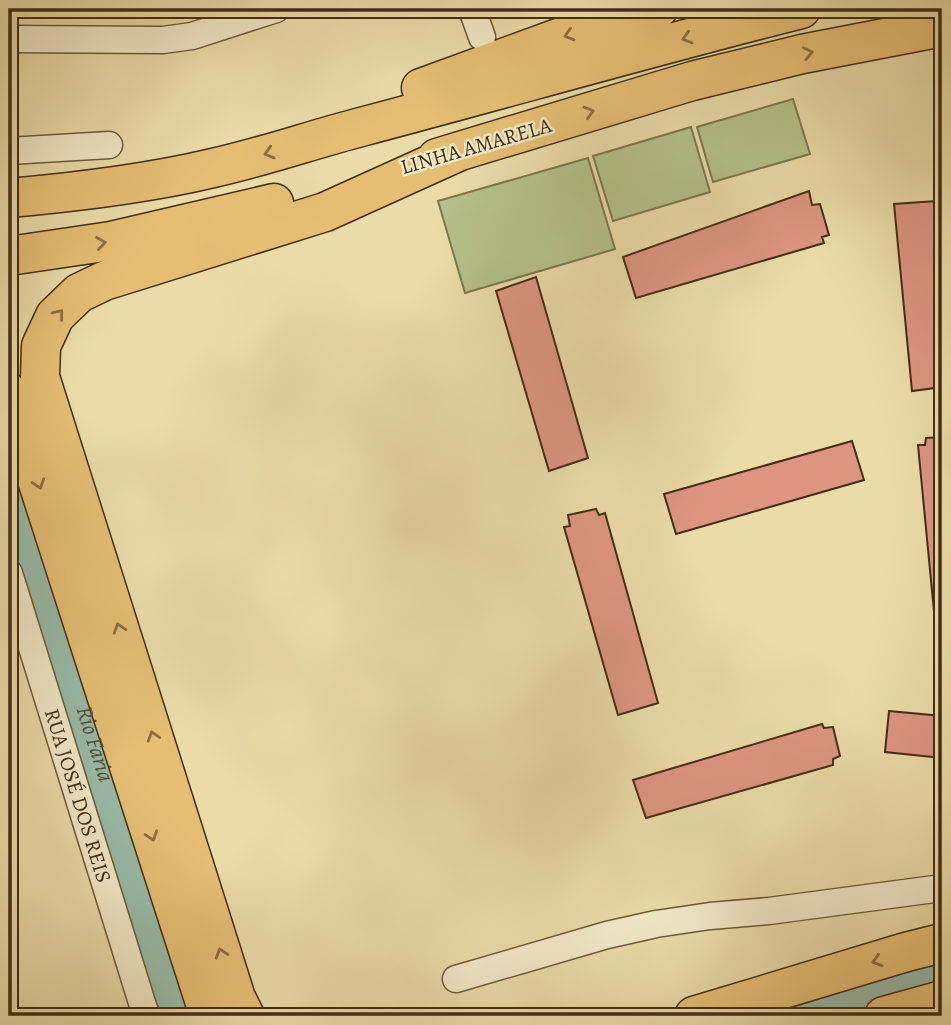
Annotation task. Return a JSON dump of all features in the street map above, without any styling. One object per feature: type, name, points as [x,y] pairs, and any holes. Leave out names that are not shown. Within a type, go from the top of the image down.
[{"type":"highway","points":[[334,134],[410,92],[558,38],[657,9]]},
{"type":"highway","points":[[9,198],[68,193],[216,168],[700,34],[801,9]]},
{"type":"highway","name":"LINHA AMARELA","points":[[9,256],[111,242],[250,210],[468,149],[692,81],[802,54],[942,27]]},
{"type":"highway","points":[[211,1016],[203,996],[40,377],[41,346],[55,316],[79,293],[104,281],[326,212],[468,149]]},
{"type":"highway","points":[[9,393],[236,999],[245,1016]]},
{"type":"highway","points":[[694,1016],[942,943]]},
{"type":"highway","points":[[884,1016],[942,1000]]},
{"type":"street","points":[[9,39],[163,40],[192,36],[276,9]]},
{"type":"street","points":[[472,9],[482,37]]},
{"type":"street","points":[[9,151],[110,145]]},
{"type":"street","name":"RUA JOSÉ DOS REIS","points":[[9,573],[147,1016]]},
{"type":"street","points":[[456,979],[607,935],[656,924],[710,916],[769,912],[942,888]]},
{"type":"green space","points":[[793,99],[810,154],[713,182],[697,127]]},
{"type":"green space","points":[[691,127],[710,192],[613,221],[593,156]]},
{"type":"green space","points":[[588,158],[615,249],[465,293],[438,201]]},
{"type":"building","points":[[809,191],[812,205],[820,204],[829,235],[822,237],[824,243],[636,298],[623,257]]},
{"type":"building","points":[[936,201],[942,267],[942,387],[912,391],[894,204]]},
{"type":"building","points":[[536,277],[588,458],[549,471],[496,291]]},
{"type":"building","points":[[942,437],[942,642],[937,643],[918,445],[925,445],[926,438]]},
{"type":"building","points":[[852,441],[864,480],[676,534],[664,494]]},
{"type":"building","points":[[596,509],[599,515],[605,513],[658,703],[618,715],[564,527],[570,526],[568,515]]},
{"type":"building","points":[[889,711],[942,716],[942,758],[885,752]]},
{"type":"building","points":[[822,724],[824,728],[833,727],[840,756],[833,759],[833,765],[646,818],[633,780]]},
{"type":"waterway","name":"Rio Faria","points":[[9,470],[182,1016]]},
{"type":"waterway","name":"Rio Faria","points":[[790,1016],[942,970]]}]
